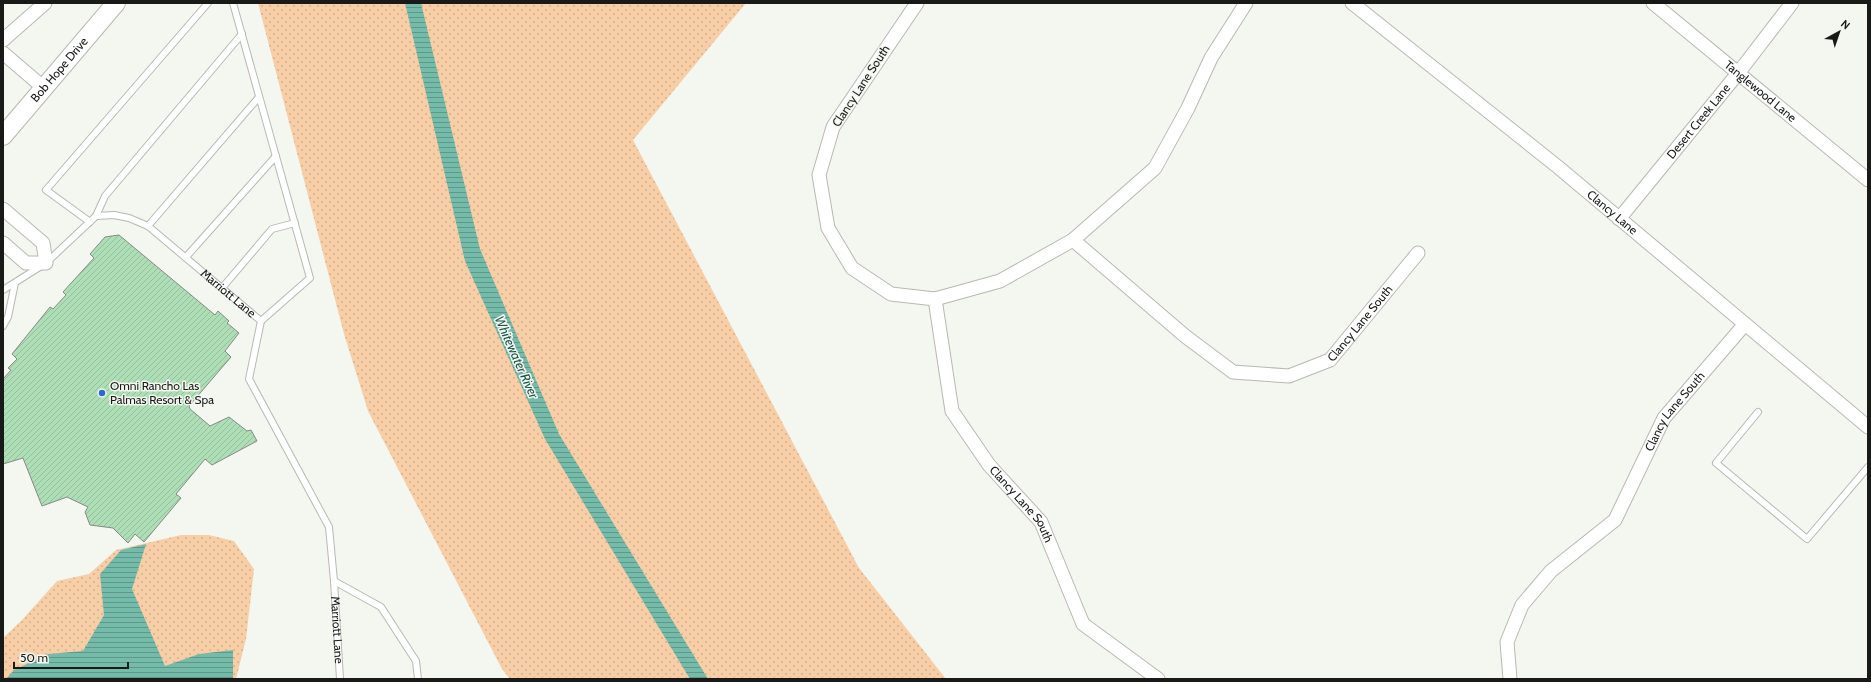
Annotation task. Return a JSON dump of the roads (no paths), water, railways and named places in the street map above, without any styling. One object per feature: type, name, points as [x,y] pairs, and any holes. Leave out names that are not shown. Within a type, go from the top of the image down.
[{"type":"main road","name":"Bob Hope Drive","points":[[3,136],[116,3]]},
{"type":"street","points":[[3,40],[45,3]]},
{"type":"street","name":"Clancy Lane South","points":[[917,3],[833,127],[819,175],[828,228],[852,268],[891,294],[935,299],[1000,281],[1072,240],[1155,168],[1188,108],[1211,58],[1246,3]]},
{"type":"street","name":"Clancy Lane","points":[[1352,3],[1558,167],[1868,427]]},
{"type":"street","name":"Tanglewood Lane","points":[[1654,3],[1868,180]]},
{"type":"street","name":"Desert Creek Lane","points":[[1619,219],[1739,72],[1792,3]]},
{"type":"street","points":[[3,53],[44,88]]},
{"type":"street","points":[[3,209],[43,243],[46,264],[26,263],[3,243]]},
{"type":"street","name":"Clancy Lane South","points":[[1072,240],[1185,336],[1233,372],[1289,376],[1330,360],[1418,253]]},
{"type":"street","name":"Clancy Lane South","points":[[935,299],[952,411],[989,465],[1042,522],[1083,624],[1158,679]]},
{"type":"street","name":"Clancy Lane South","points":[[1510,679],[1507,642],[1522,605],[1551,571],[1615,520],[1664,418],[1745,324]]},
{"type":"lane","points":[[90,222],[46,190],[208,3]]},
{"type":"lane","points":[[234,3],[310,278],[261,321]]},
{"type":"lane","points":[[3,290],[46,264],[96,216],[105,196],[242,34]]},
{"type":"lane","points":[[148,226],[260,97]]},
{"type":"lane","points":[[186,258],[276,156]]},
{"type":"lane","name":"Marriott Lane","points":[[96,216],[114,215],[129,218],[148,226],[261,321],[249,379],[329,526],[340,679]]},
{"type":"lane","points":[[222,288],[272,229],[295,223]]},
{"type":"lane","points":[[3,326],[8,317],[15,283]]},
{"type":"lane","points":[[1758,412],[1716,463],[1807,539],[1868,467]]},
{"type":"lane","name":"Marriott Lane","points":[[334,581],[381,607],[416,661],[418,679]]},
{"type":"water","name":"Whitewater River","points":[[405,3],[421,3],[480,249],[559,434],[708,679],[690,679],[545,439],[465,261]]},
{"type":"water","points":[[146,544],[132,589],[165,666],[199,654],[233,650],[233,679],[6,679],[14,670],[48,654],[83,651],[104,615],[100,574],[121,550]]},
{"type":"place","name":"Omni Rancho Las Palmas Resort & Spa","points":[[102,393]]}]
